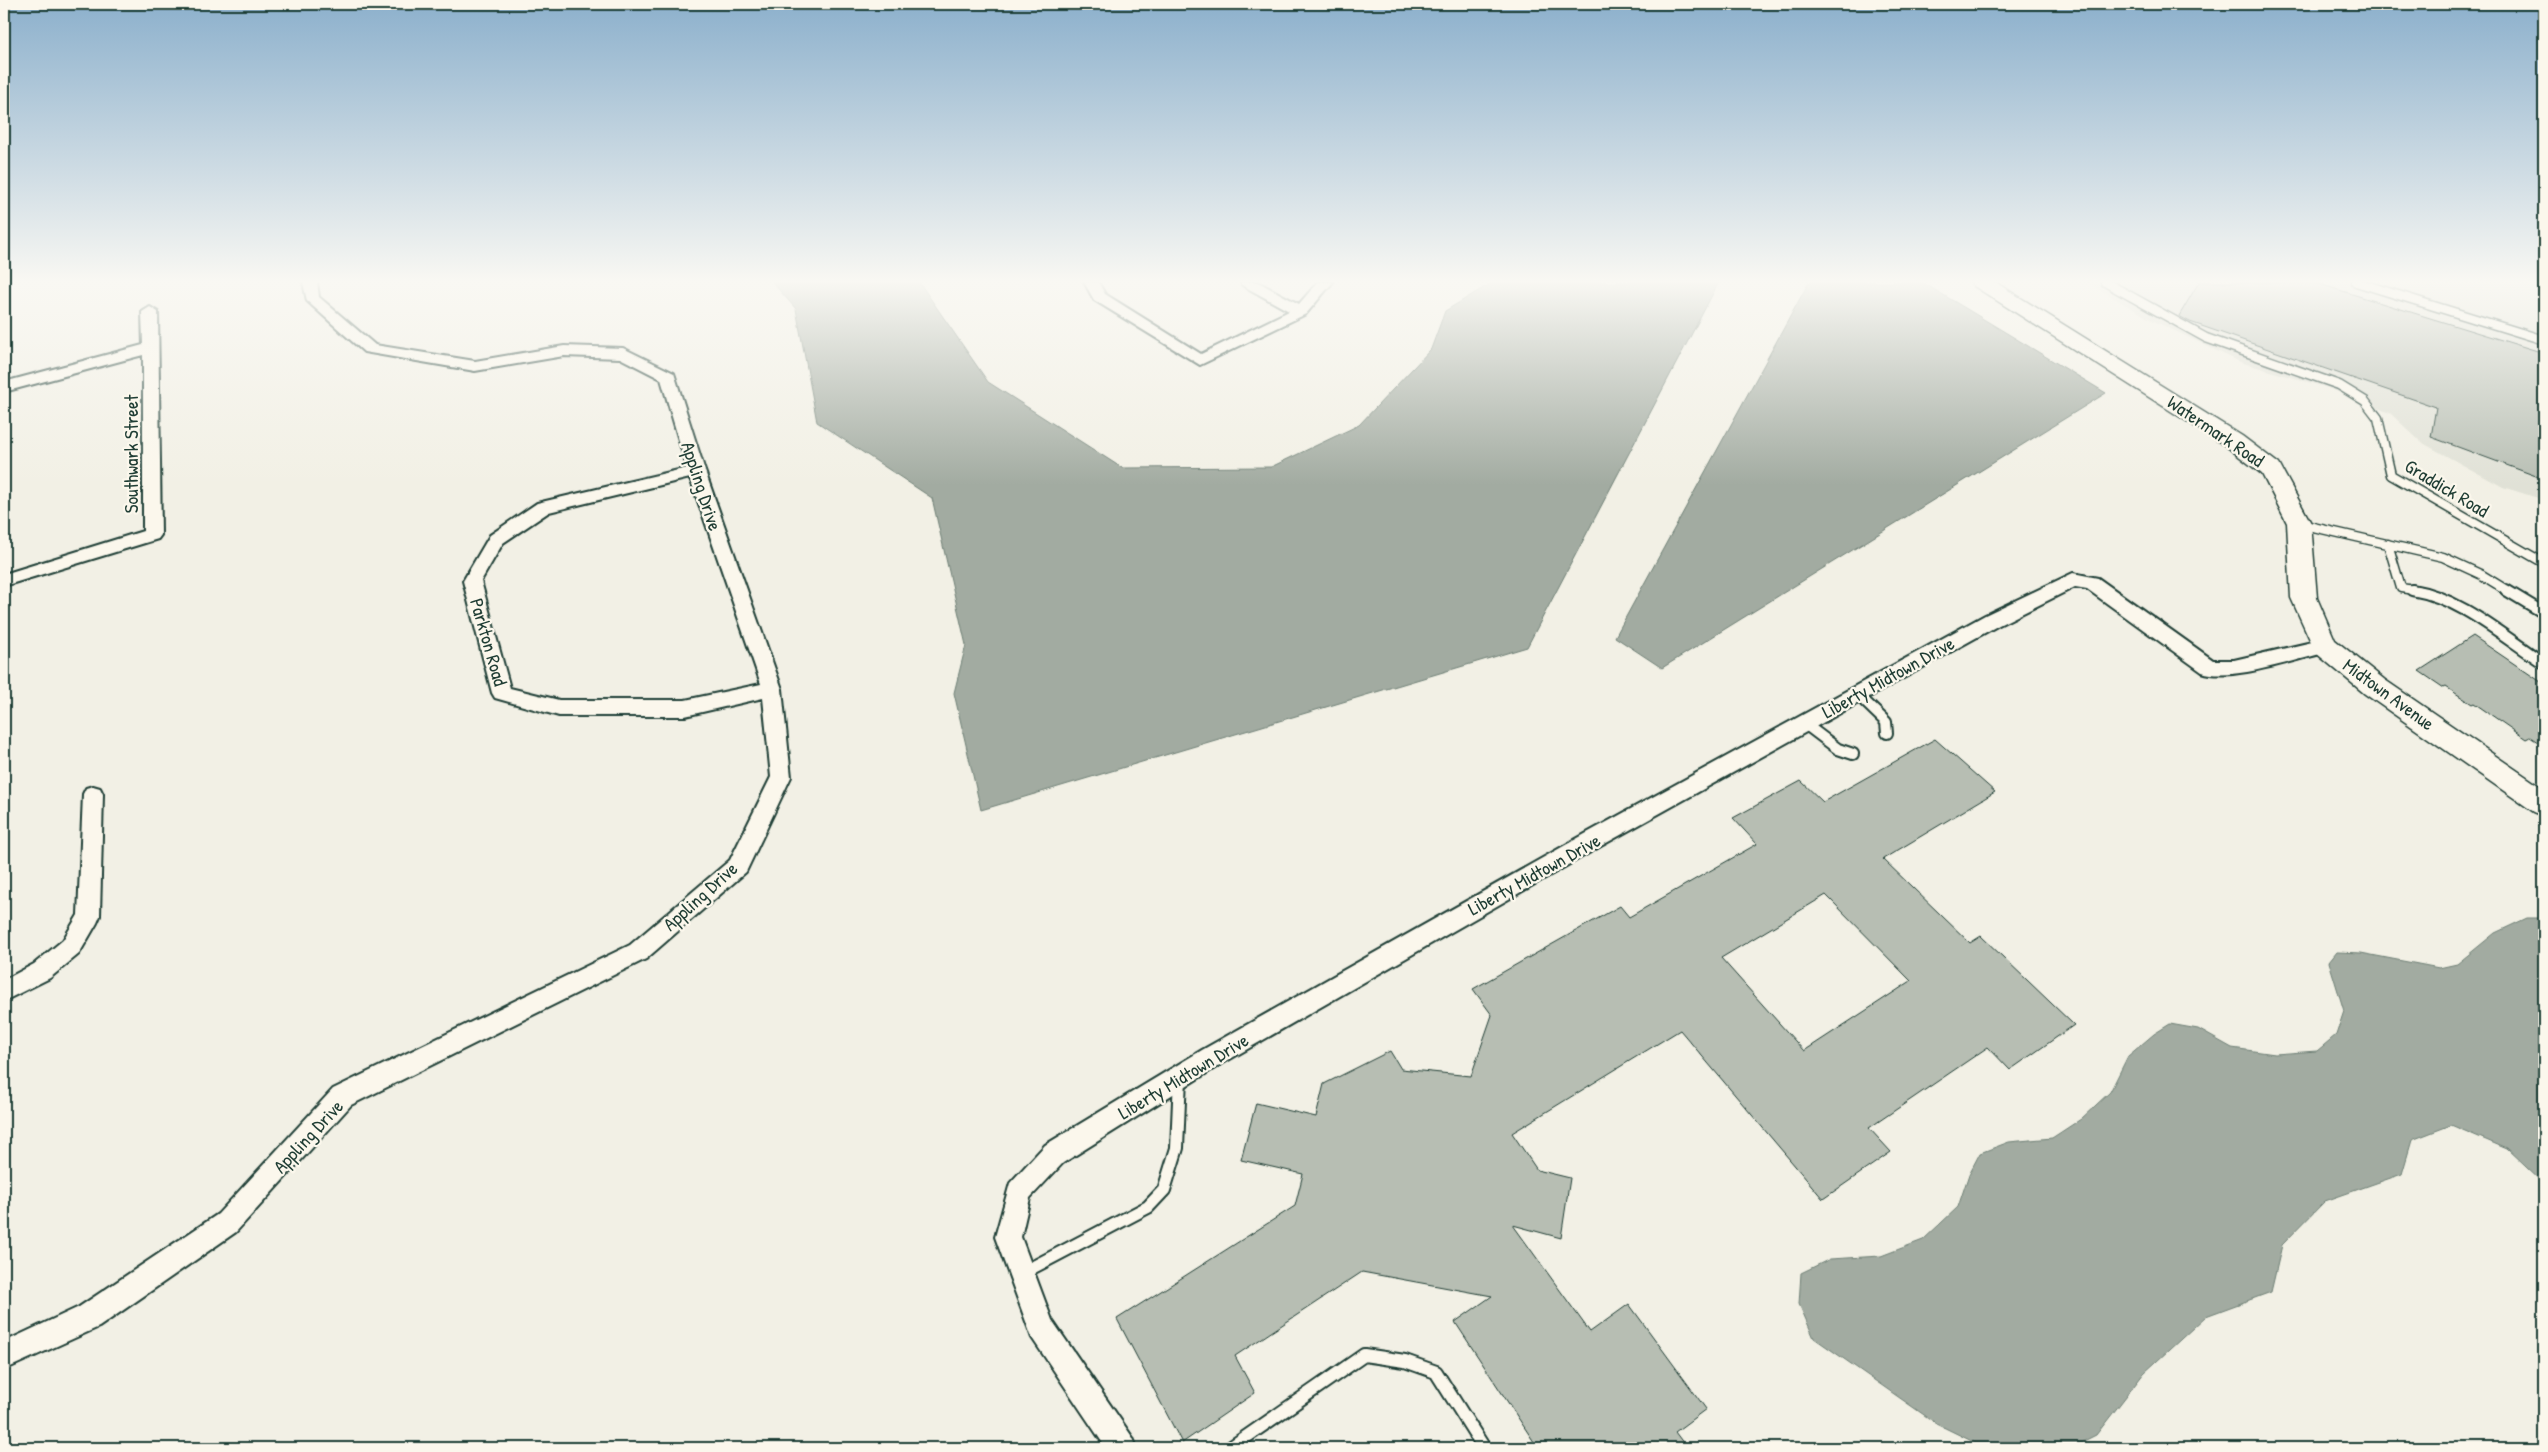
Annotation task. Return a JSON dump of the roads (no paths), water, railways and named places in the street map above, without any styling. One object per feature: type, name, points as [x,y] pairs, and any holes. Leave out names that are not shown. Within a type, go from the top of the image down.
[{"type":"street","points":[[4,387],[143,350]]},
{"type":"street","name":"Southwark Street","points":[[4,580],[152,535],[150,350]]},
{"type":"street","name":"Appling Drive","points":[[4,1356],[89,1317],[227,1223],[342,1097],[638,952],[738,866],[781,777],[772,689],[696,471],[668,376],[622,353],[564,351],[475,366],[375,350]]},
{"type":"street","points":[[1184,350],[1200,360],[1221,350]]},
{"type":"street","name":"Watermark Road","points":[[2089,350],[2234,441],[2271,469],[2287,497],[2299,532]]},
{"type":"street","name":"Watermark Road","points":[[2118,350],[2246,429],[2289,463],[2309,510],[2299,532]]},
{"type":"street","name":"Parkton Road","points":[[696,471],[544,508],[496,540],[472,581],[502,693],[560,708],[685,708],[772,689]]},
{"type":"street","name":"Midtown Avenue","points":[[2299,532],[2304,598],[2325,646],[2375,686],[2544,804]]},
{"type":"street","name":"Liberty Midtown Drive","points":[[1122,1448],[1042,1328],[1008,1237],[1019,1192],[1054,1154],[1180,1076],[1593,840],[1992,620],[2073,580],[2092,583],[2209,667],[2234,667],[2325,646]]},
{"type":"street","points":[[4,991],[42,971],[71,947],[89,916],[93,794]]},
{"type":"lane","name":"Graddick Road","points":[[2239,350],[2339,385],[2365,400],[2378,418],[2391,475],[2544,563]]},
{"type":"lane","points":[[2299,532],[2388,544],[2443,557],[2482,575],[2544,613]]},
{"type":"lane","points":[[2388,544],[2401,588],[2430,593],[2462,609],[2544,663]]},
{"type":"lane","points":[[1857,694],[1886,722],[1887,733]]},
{"type":"lane","points":[[1805,724],[1838,749],[1853,754]]},
{"type":"lane","points":[[1022,1273],[1148,1207],[1164,1190],[1177,1148],[1180,1076]]},
{"type":"lane","points":[[1230,1448],[1364,1355],[1405,1361],[1436,1372],[1484,1448]]}]
